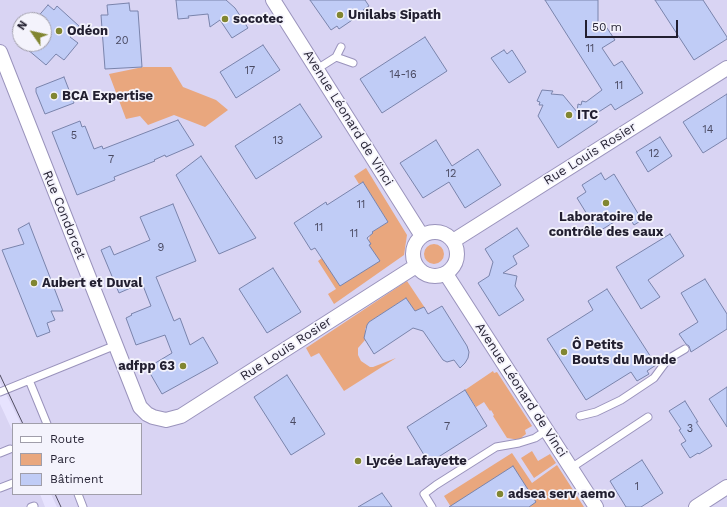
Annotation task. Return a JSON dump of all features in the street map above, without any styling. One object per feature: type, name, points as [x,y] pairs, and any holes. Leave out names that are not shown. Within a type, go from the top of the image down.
[{"type":"street","name":"Avenue Léonard de Vinci","points":[[273,0],[422,236]]},
{"type":"street","name":"Rue Condorcet","points":[[0,52],[140,407],[147,414],[153,417]]},
{"type":"street","name":"Rue Louis Rosier","points":[[453,241],[727,68]]},
{"type":"street","points":[[438,232],[446,235],[453,241],[457,255],[456,262],[452,269],[446,274],[438,277],[430,276],[422,273],[416,266],[413,259],[413,250],[416,242],[422,236],[438,232]]},
{"type":"street","name":"Rue Louis Rosier","points":[[153,417],[166,420],[181,416],[416,266]]},
{"type":"street","name":"Avenue Léonard de Vinci","points":[[446,274],[596,507]]},
{"type":"street","points":[[696,507],[727,487]]},
{"type":"lane","points":[[317,69],[336,57],[341,47]]},
{"type":"lane","points":[[336,57],[353,63]]},
{"type":"lane","points":[[0,392],[116,346]]},
{"type":"lane","points":[[580,416],[596,412],[622,400],[654,378],[668,359],[685,349]]},
{"type":"lane","points":[[29,380],[47,423]]},
{"type":"lane","points":[[571,468],[648,417]]},
{"type":"lane","points":[[432,507],[424,494],[436,485],[496,447],[519,443],[535,438],[547,430]]},
{"type":"lane","points":[[0,453],[10,449]]},
{"type":"lane","points":[[0,488],[12,483]]},
{"type":"lane","points":[[78,495],[83,507]]},
{"type":"shaded area","points":[[0,0],[727,0],[727,507],[57,507],[51,495],[142,495],[142,423],[20,423],[0,382]]},
{"type":"shaded area","points":[[0,404],[12,430],[12,495],[40,495],[45,507],[0,507]]},
{"type":"green space","points":[[143,67],[171,67],[183,87],[216,100],[228,110],[205,127],[174,115],[148,125],[140,116],[126,119],[109,74]]},
{"type":"green space","points":[[366,168],[407,235],[404,255],[334,304],[328,294],[336,289],[318,261],[330,252],[325,262],[340,286],[379,261],[369,245],[370,235],[373,233],[372,232],[388,222],[363,182],[359,184],[354,176]]},
{"type":"green space","points":[[434,244],[441,247],[444,254],[441,261],[434,264],[427,261],[424,254],[427,247]]},
{"type":"green space","points":[[407,281],[425,308],[421,308],[415,312],[406,298],[369,322],[365,329],[365,340],[358,348],[358,355],[361,361],[370,367],[373,367],[396,358],[344,391],[319,353],[311,357],[306,348]]},
{"type":"green space","points":[[493,371],[494,373],[497,372],[532,426],[525,430],[526,434],[520,440],[507,438],[493,416],[494,415],[491,410],[490,411],[484,402],[476,407],[465,390]]},
{"type":"green space","points":[[532,451],[538,461],[550,454],[556,463],[534,478],[521,458]]},
{"type":"green space","points":[[512,453],[532,483],[557,465],[584,507],[451,507],[444,496]]},
{"type":"building","name":"socotec","points":[[176,0],[226,0],[235,8],[248,28],[232,38],[220,20],[210,27],[208,14],[188,16],[189,18],[178,19]]},
{"type":"building","name":"Unilabs Sipath","points":[[310,0],[365,0],[369,6],[363,10],[364,12],[339,29],[337,26],[331,30]]},
{"type":"building","points":[[545,0],[598,0],[598,30],[605,25],[615,40],[602,48],[614,66],[622,61],[643,93],[615,110],[611,104],[597,113],[597,122],[558,148],[538,116],[543,105],[539,105],[540,102],[537,101],[542,90],[553,91],[551,94],[563,95],[577,112],[578,104],[581,105],[582,101],[586,102],[602,90]]},
{"type":"building","points":[[655,0],[703,0],[727,39],[694,60]]},
{"type":"building","points":[[129,3],[130,11],[138,11],[142,67],[105,69],[101,15],[108,15],[107,5]]},
{"type":"building","name":"Odéon","points":[[48,5],[54,10],[57,6],[79,26],[70,37],[78,43],[64,60],[56,54],[46,65],[31,52],[52,52],[52,12],[42,12]]},
{"type":"building","points":[[425,37],[447,71],[382,113],[360,79]]},
{"type":"building","points":[[263,45],[280,70],[236,98],[220,72]]},
{"type":"building","points":[[504,50],[507,54],[512,50],[526,72],[509,83],[491,58]]},
{"type":"building","name":"BCA Expertise","points":[[64,77],[74,103],[45,114],[36,92],[36,88]]},
{"type":"building","points":[[727,94],[727,138],[703,153],[683,122]]},
{"type":"building","points":[[300,104],[322,137],[256,179],[235,146]]},
{"type":"building","points":[[178,120],[194,145],[166,157],[165,155],[154,160],[155,161],[114,177],[115,180],[77,195],[52,132],[80,121],[82,127],[85,126],[94,149],[102,146],[103,149]]},
{"type":"building","points":[[660,137],[672,156],[648,172],[636,152]]},
{"type":"building","points":[[436,140],[452,166],[478,149],[501,185],[465,208],[449,182],[423,198],[400,163]]},
{"type":"building","points":[[201,156],[256,238],[219,254],[176,175]]},
{"type":"building","name":"Laboratoire de contrôle des eaux","points":[[601,173],[605,180],[614,174],[642,220],[634,225],[627,214],[598,232],[577,198],[586,192],[582,185]]},
{"type":"building","points":[[363,182],[388,222],[372,232],[373,233],[367,238],[371,244],[369,245],[380,261],[340,286],[315,248],[311,250],[294,223],[326,202],[327,205]]},
{"type":"building","points":[[173,204],[196,261],[156,277],[174,321],[180,318],[190,345],[203,337],[218,363],[162,394],[147,368],[172,353],[165,335],[136,345],[126,318],[132,315],[131,314],[151,306],[142,283],[119,293],[101,250],[110,246],[114,255],[150,240],[140,217]]},
{"type":"building","name":"Aubert et Duval","points":[[29,223],[63,311],[51,311],[55,320],[47,323],[50,332],[37,337],[2,250],[24,244],[18,229]]},
{"type":"building","points":[[517,228],[529,246],[513,256],[517,264],[503,273],[517,276],[515,286],[524,300],[499,316],[478,283],[489,276],[493,262],[485,249]]},
{"type":"building","points":[[670,234],[684,256],[648,280],[660,297],[641,309],[616,267]]},
{"type":"building","points":[[273,268],[301,312],[267,333],[239,289]]},
{"type":"building","points":[[705,279],[727,314],[727,329],[691,352],[689,346],[679,334],[698,322],[681,293]]},
{"type":"building","points":[[607,289],[656,365],[647,371],[649,374],[637,381],[631,372],[586,400],[547,339],[593,310],[588,301]]},
{"type":"building","points":[[406,298],[415,311],[424,307],[428,314],[442,306],[467,346],[469,352],[468,358],[460,368],[454,360],[447,362],[443,360],[423,331],[413,328],[374,354],[364,338],[367,325],[369,322]]},
{"type":"building","points":[[287,375],[325,434],[291,455],[254,397]]},
{"type":"building","points":[[727,387],[727,427],[709,399]]},
{"type":"building","points":[[465,390],[487,426],[429,463],[407,427]]},
{"type":"building","points":[[685,401],[698,422],[696,422],[712,446],[690,458],[681,444],[686,441],[679,430],[681,429],[669,411]]},
{"type":"building","points":[[642,460],[663,493],[641,507],[626,507],[610,481]]},
{"type":"building","name":"adsea serv aemo","points":[[513,466],[536,502],[529,507],[449,507]]},
{"type":"building","points":[[382,493],[392,507],[358,507]]},
{"type":"tram line","points":[[0,375],[23,423]]},
{"type":"tram line","points":[[55,495],[61,507]]},
{"type":"place","name":"Unilabs Sipath","points":[[340,15]]},
{"type":"place","name":"socotec","points":[[225,19]]},
{"type":"place","name":"Odéon","points":[[59,31]]},
{"type":"place","name":"BCA Expertise","points":[[54,96]]},
{"type":"place","name":"ITC","points":[[569,115]]},
{"type":"place","name":"Laboratoire de contrôle des eaux","points":[[606,203]]},
{"type":"place","name":"Aubert et Duval","points":[[34,283]]},
{"type":"place","name":"Ô Petits Bouts du Monde","points":[[564,352]]},
{"type":"place","name":"adfpp 63","points":[[183,366]]},
{"type":"place","name":"Lycée Lafayette","points":[[358,461]]},
{"type":"place","name":"adsea serv aemo","points":[[500,494]]}]
